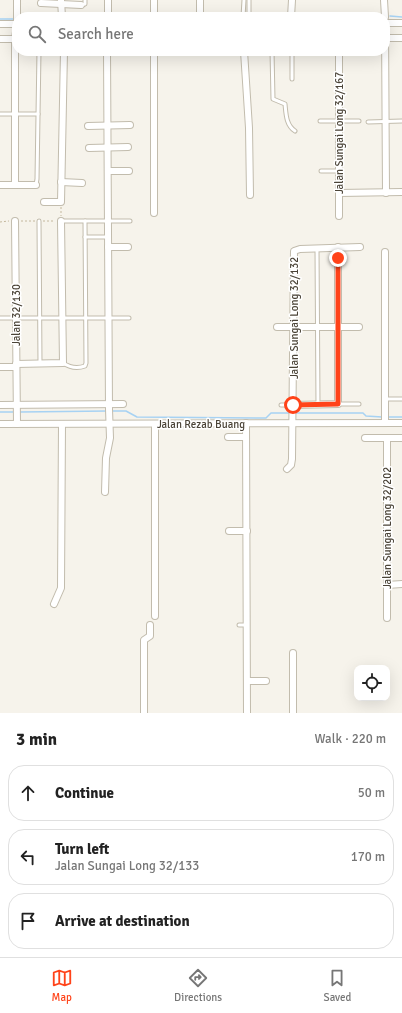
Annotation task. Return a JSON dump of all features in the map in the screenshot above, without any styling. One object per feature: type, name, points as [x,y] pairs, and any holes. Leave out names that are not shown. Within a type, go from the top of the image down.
[{"type":"street","points":[[17,0],[17,12]]},
{"type":"street","points":[[108,0],[108,12]]},
{"type":"street","points":[[154,0],[154,12]]},
{"type":"street","points":[[200,0],[200,12]]},
{"type":"street","points":[[291,12],[292,0]]},
{"type":"street","points":[[384,0],[385,12]]},
{"type":"street","points":[[40,1],[83,2]]},
{"type":"street","points":[[61,2],[62,12]]},
{"type":"street","points":[[390,24],[402,23]]},
{"type":"street","points":[[0,24],[12,24]]},
{"type":"street","points":[[390,38],[402,38]]},
{"type":"street","points":[[0,39],[12,39]]},
{"type":"street","points":[[15,185],[16,56]]},
{"type":"street","points":[[44,202],[61,202],[64,56]]},
{"type":"street","points":[[105,492],[111,424],[109,410],[108,56]]},
{"type":"street","points":[[154,56],[154,214]]},
{"type":"street","points":[[244,56],[249,128],[250,195]]},
{"type":"street","name":"Jalan Sungai Long 32/167","points":[[339,56],[339,216]]},
{"type":"street","points":[[385,56],[386,193]]},
{"type":"street","points":[[88,126],[130,125]]},
{"type":"street","points":[[89,148],[128,147]]},
{"type":"street","points":[[108,171],[129,171]]},
{"type":"street","points":[[61,182],[82,183]]},
{"type":"street","points":[[0,185],[36,185]]},
{"type":"street","points":[[339,193],[402,192]]},
{"type":"street","name":"Jalan 32/130","points":[[15,221],[17,424]]},
{"type":"street","points":[[0,367],[62,363],[61,221]]},
{"type":"street","points":[[108,247],[128,247]]},
{"type":"street","points":[[293,410],[318,404],[338,404],[338,247]]},
{"type":"street","points":[[317,248],[360,247]]},
{"type":"street","name":"Jalan Sungai Long 32/132","points":[[287,469],[291,465],[292,459],[294,252],[300,249],[317,248]]},
{"type":"street","points":[[385,252],[385,417]]},
{"type":"street","points":[[277,327],[359,327]]},
{"type":"street","points":[[0,405],[16,409],[109,410],[123,404]]},
{"type":"street","name":"Jalan Rezab Buang","points":[[0,424],[292,424],[385,417],[402,423]]},
{"type":"street","points":[[54,604],[61,588],[62,424]]},
{"type":"street","points":[[155,424],[155,616]]},
{"type":"street","points":[[246,424],[247,713]]},
{"type":"street","points":[[228,437],[246,437]]},
{"type":"street","points":[[365,438],[402,438]]},
{"type":"street","name":"Jalan Sungai Long 32/202","points":[[387,438],[387,618]]},
{"type":"street","points":[[229,530],[247,531]]},
{"type":"street","points":[[387,585],[402,584]]},
{"type":"street","points":[[144,713],[144,640],[150,636],[150,625]]},
{"type":"street","points":[[293,653],[293,713]]},
{"type":"street","points":[[246,681],[266,681]]},
{"type":"lane","points":[[243,12],[244,0]]},
{"type":"lane","points":[[249,0],[249,12]]},
{"type":"lane","points":[[36,185],[39,56]]},
{"type":"lane","points":[[272,56],[273,99],[285,104],[286,118],[290,128],[295,131]]},
{"type":"lane","points":[[292,56],[292,80]]},
{"type":"lane","points":[[0,114],[38,114]]},
{"type":"lane","points":[[320,121],[359,121]]},
{"type":"lane","points":[[368,122],[402,121]]},
{"type":"lane","points":[[321,171],[339,171]]},
{"type":"lane","points":[[39,221],[40,364]]},
{"type":"lane","points":[[61,221],[130,221]]},
{"type":"lane","points":[[62,363],[71,367],[85,366],[85,221]]},
{"type":"lane","points":[[85,237],[108,237]]},
{"type":"lane","points":[[317,248],[316,327],[318,404]]},
{"type":"lane","points":[[0,318],[129,318]]},
{"type":"lane","points":[[385,399],[402,399]]},
{"type":"lane","points":[[338,404],[358,404]]},
{"type":"lane","points":[[281,405],[293,410]]},
{"type":"lane","points":[[239,625],[246,625]]},
{"type":"path","points":[[61,202],[61,221]]},
{"type":"path","points":[[0,222],[15,221]]},
{"type":"waterway","points":[[390,16],[402,17]]},
{"type":"waterway","points":[[0,19],[12,19]]},
{"type":"waterway","points":[[20,412],[108,411]]},
{"type":"waterway","points":[[112,411],[126,411],[137,417],[266,418],[271,413],[290,413]]},
{"type":"waterway","points":[[0,412],[16,412]]},
{"type":"waterway","points":[[294,413],[363,413],[366,416],[382,417]]},
{"type":"waterway","points":[[386,417],[402,417]]},
{"type":"route","points":[[293,405],[338,404],[338,258]]}]
